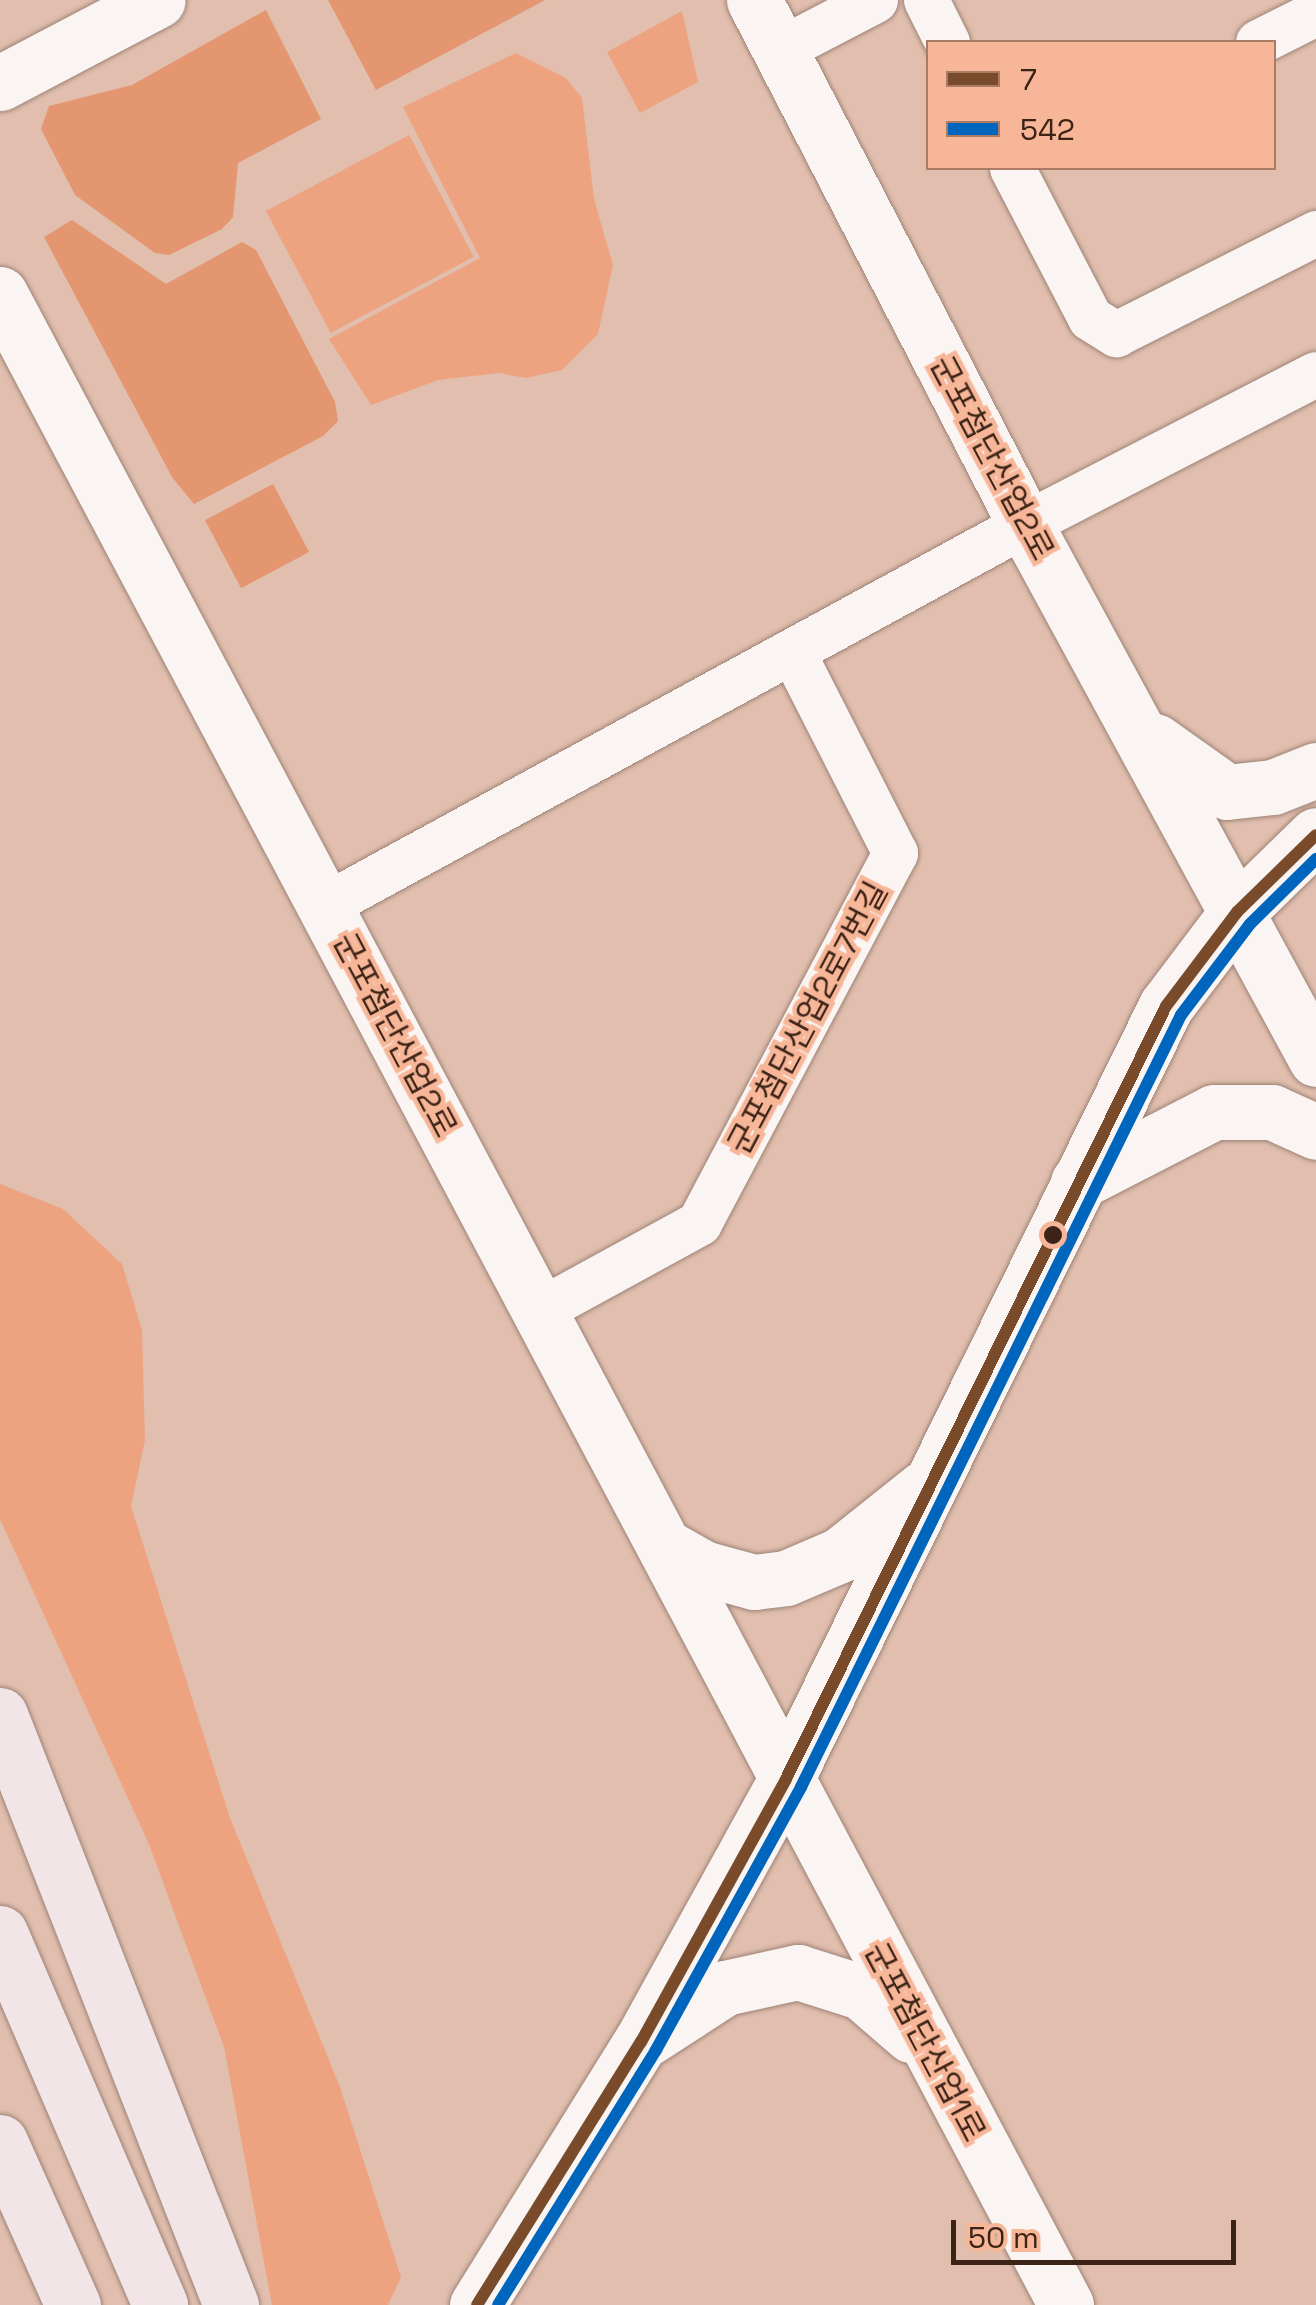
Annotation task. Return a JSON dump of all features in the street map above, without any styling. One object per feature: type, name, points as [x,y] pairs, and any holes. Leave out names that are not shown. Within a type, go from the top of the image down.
[{"type":"highway","points":[[0,1715],[230,2305]]},
{"type":"highway","points":[[0,1933],[160,2305]]},
{"type":"highway","points":[[0,2142],[72,2305]]},
{"type":"street","points":[[0,84],[158,0]]},
{"type":"street","name":"군포첨단산업2로","points":[[754,0],[1025,524],[1237,912]]},
{"type":"street","points":[[781,49],[875,0]]},
{"type":"street","points":[[926,0],[946,40]]},
{"type":"street","points":[[1262,40],[1316,14]]},
{"type":"street","points":[[1013,170],[1090,318],[1116,334],[1316,233]]},
{"type":"street","name":"군포첨단산업2로","points":[[0,294],[542,1309],[786,1779]]},
{"type":"street","points":[[326,905],[1025,524],[1316,374]]},
{"type":"street","name":"군포첨단산업2로7번길","points":[[542,1309],[699,1223],[895,853],[793,653]]},
{"type":"street","points":[[1136,724],[1223,791],[1272,787],[1316,770]]},
{"type":"street","points":[[477,2305],[642,2042],[786,1779],[1166,1006],[1237,912],[1316,834]]},
{"type":"street","points":[[1237,912],[1316,1059]]},
{"type":"street","points":[[1078,1182],[1214,1112],[1272,1112],[1316,1132]]},
{"type":"street","points":[[666,1547],[703,1568],[754,1582],[786,1578],[840,1555],[934,1480]]},
{"type":"street","name":"군포첨단산업1로","points":[[786,1779],[1066,2305]]},
{"type":"street","points":[[642,2042],[725,1988],[798,1972],[861,1992],[932,2058]]},
{"type":"shaded area","points":[[328,0],[545,0],[376,90]]},
{"type":"shaded area","points":[[266,10],[321,119],[238,163],[233,217],[222,229],[169,255],[155,253],[75,195],[41,129],[49,106],[132,85]]},
{"type":"shaded area","points":[[682,11],[698,82],[640,113],[607,52]]},
{"type":"shaded area","points":[[516,53],[566,78],[582,98],[594,199],[613,265],[598,334],[562,370],[526,378],[499,373],[438,380],[371,405],[329,339],[480,258],[403,107]]},
{"type":"shaded area","points":[[409,135],[474,257],[331,333],[266,211]]},
{"type":"shaded area","points":[[72,220],[166,284],[242,242],[256,250],[335,402],[338,421],[323,436],[194,504],[172,477],[44,237]]},
{"type":"shaded area","points":[[273,484],[309,552],[241,588],[205,520]]},
{"type":"shaded area","points":[[0,1184],[63,1209],[122,1264],[142,1330],[145,1440],[131,1506],[230,1818],[340,2087],[401,2277],[388,2305],[272,2305],[224,2047],[148,1842],[0,1519]]},
{"type":"transit line","name":"7","points":[[477,2305],[641,2042],[786,1779],[1166,1006],[1237,912],[1316,835]]},
{"type":"transit line","name":"542","points":[[498,2305],[656,2050],[801,1787],[1181,1015],[1250,924],[1316,859]]}]
